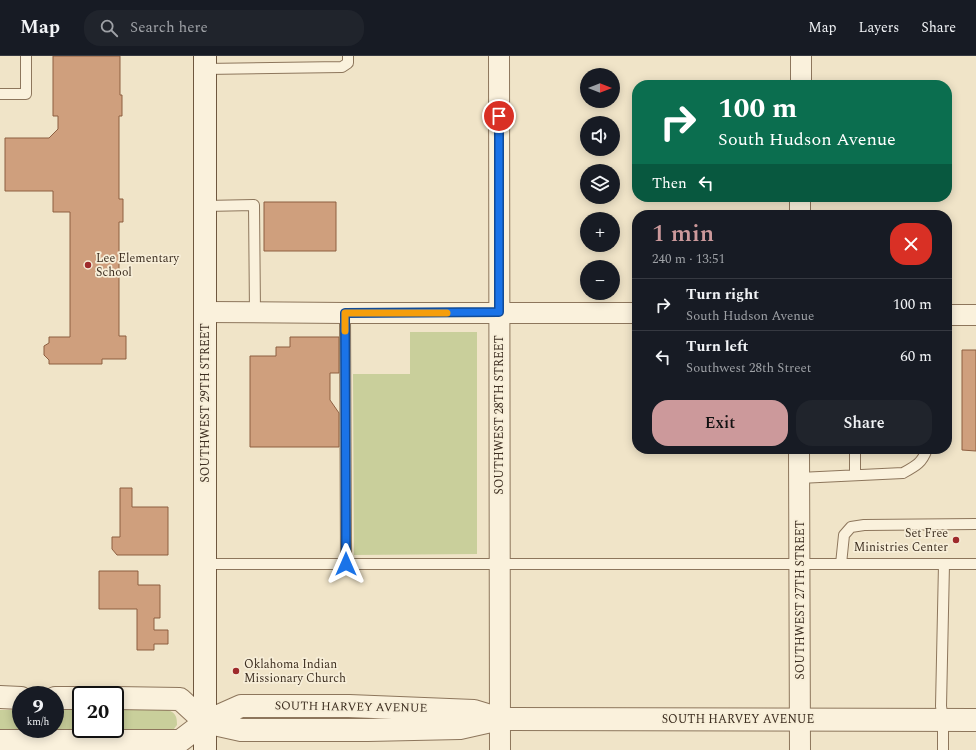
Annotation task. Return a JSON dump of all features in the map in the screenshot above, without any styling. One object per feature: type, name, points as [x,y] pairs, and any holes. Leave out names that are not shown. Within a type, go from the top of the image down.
[{"type":"street","name":"SOUTHWEST 28TH STREET","points":[[500,56],[500,750]]},
{"type":"street","points":[[801,56],[801,80]]},
{"type":"street","name":"SOUTHWEST 29TH STREET","points":[[205,62],[205,750]]},
{"type":"street","points":[[204,312],[632,313]]},
{"type":"street","points":[[952,314],[976,315]]},
{"type":"street","name":"SOUTHWEST 27TH STREET","points":[[799,454],[800,750]]},
{"type":"street","points":[[0,698],[12,698]]},
{"type":"street","points":[[124,698],[180,699],[205,722]]},
{"type":"street","name":"SOUTH HARVEY AVENUE","points":[[5,744],[180,741],[205,722],[241,706],[349,706],[474,711],[500,719],[976,720]]},
{"type":"lane","points":[[0,94],[26,94],[26,56]]},
{"type":"lane","points":[[205,62],[342,67],[348,63],[348,56]]},
{"type":"lane","points":[[205,206],[254,205],[255,312]]},
{"type":"lane","points":[[345,313],[346,564]]},
{"type":"lane","points":[[855,454],[855,475]]},
{"type":"lane","points":[[799,478],[903,473],[918,465],[925,454]]},
{"type":"lane","points":[[841,564],[844,535],[852,527],[864,525],[976,524]]},
{"type":"lane","points":[[205,564],[976,564]]},
{"type":"lane","points":[[943,750],[943,720],[941,706],[944,564]]},
{"type":"green space","points":[[410,332],[477,332],[477,554],[354,555],[353,374],[410,374]]},
{"type":"green space","points":[[0,710],[12,710],[12,732],[0,732]]},
{"type":"green space","points":[[64,710],[72,710],[72,732],[64,732]]},
{"type":"green space","points":[[124,710],[168,710],[173,712],[176,716],[177,725],[173,730],[168,732],[124,732]]},
{"type":"building","points":[[53,56],[120,56],[120,95],[122,95],[122,116],[119,116],[119,199],[123,199],[123,222],[119,222],[119,336],[126,336],[126,359],[102,359],[102,364],[49,364],[49,360],[44,355],[44,346],[49,343],[49,337],[70,337],[70,212],[53,212],[53,191],[5,191],[5,138],[49,138],[58,129],[58,116],[53,116]]},
{"type":"building","points":[[264,202],[336,202],[336,251],[264,251]]},
{"type":"building","points":[[290,337],[339,337],[339,373],[330,373],[330,400],[339,413],[339,447],[250,447],[250,356],[276,356],[276,347],[290,347]]},
{"type":"building","points":[[962,350],[976,350],[976,451],[962,450]]},
{"type":"building","points":[[120,488],[132,488],[132,507],[168,507],[168,555],[117,555],[112,549],[112,537],[120,537]]},
{"type":"building","points":[[99,571],[138,571],[138,585],[160,585],[160,618],[154,618],[154,630],[168,630],[168,644],[154,644],[154,650],[137,650],[137,609],[99,609]]},
{"type":"slow traffic","points":[[345,331],[345,313],[447,313]]},
{"type":"place","name":"Lee Elementary School","points":[[88,265]]},
{"type":"place","name":"Set Free Ministries Center","points":[[956,540]]},
{"type":"place","name":"Oklahoma Indian Missionary Church","points":[[236,671]]},
{"type":"route","points":[[346,564],[345,313],[499,312],[499,116]]}]
